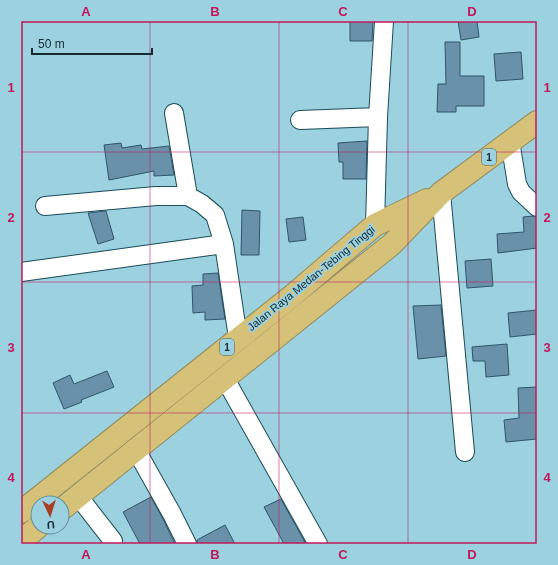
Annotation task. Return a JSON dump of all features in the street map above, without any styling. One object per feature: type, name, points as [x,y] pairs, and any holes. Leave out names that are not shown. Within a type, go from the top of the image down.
[{"type":"highway","name":"Jalan Raya Medan-Tebing Tinggi","points":[[70,502],[135,448],[392,244],[441,193],[537,122]]},
{"type":"highway","name":"Jalan Raya Medan-Tebing Tinggi","points":[[21,512],[292,296],[375,225],[441,193]]},
{"type":"highway","points":[[21,540],[30,533]]},
{"type":"street","points":[[375,225],[378,117],[384,21]]},
{"type":"street","points":[[174,113],[188,196]]},
{"type":"street","points":[[300,120],[378,117]]},
{"type":"street","points":[[510,141],[517,184],[520,192],[537,206]]},
{"type":"street","points":[[441,193],[465,452]]},
{"type":"street","points":[[45,206],[156,196],[188,196],[215,215],[224,244],[238,338]]},
{"type":"street","points":[[21,272],[224,244]]},
{"type":"street","points":[[224,377],[318,544]]},
{"type":"street","points":[[135,448],[187,544]]},
{"type":"street","points":[[70,502],[113,541]]},
{"type":"building","points":[[350,21],[373,21],[372,41],[350,41]]},
{"type":"building","points":[[458,21],[477,21],[479,37],[461,40]]},
{"type":"building","points":[[445,42],[460,42],[460,76],[484,76],[484,106],[456,106],[456,112],[437,112],[438,84],[446,84]]},
{"type":"building","points":[[521,52],[523,79],[496,81],[494,54]]},
{"type":"building","points":[[367,141],[366,179],[343,179],[343,162],[339,162],[338,143]]},
{"type":"building","points":[[121,143],[122,148],[141,145],[142,149],[169,146],[174,175],[154,176],[154,171],[109,180],[104,145]]},
{"type":"building","points":[[242,210],[260,211],[259,255],[241,255]]},
{"type":"building","points":[[106,211],[114,239],[98,244],[88,213]]},
{"type":"building","points":[[303,217],[306,240],[289,242],[286,219]]},
{"type":"building","points":[[523,217],[537,217],[537,248],[498,253],[497,234],[524,232]]},
{"type":"building","points":[[491,259],[493,286],[467,288],[465,261]]},
{"type":"building","points":[[218,273],[225,319],[205,320],[205,312],[193,313],[192,286],[203,285],[203,274]]},
{"type":"building","points":[[441,305],[446,356],[418,359],[413,306]]},
{"type":"building","points":[[537,310],[537,334],[510,337],[508,313]]},
{"type":"building","points":[[507,344],[509,375],[486,377],[485,361],[473,361],[472,347]]},
{"type":"building","points":[[107,371],[114,387],[81,400],[82,402],[64,409],[53,383],[70,375],[74,384]]},
{"type":"building","points":[[537,387],[537,439],[506,442],[504,420],[519,418],[518,388]]},
{"type":"building","points":[[151,497],[175,544],[140,544],[123,512]]},
{"type":"building","points":[[281,499],[306,544],[284,544],[264,507]]},
{"type":"building","points":[[225,525],[235,544],[197,544],[197,540]]}]
